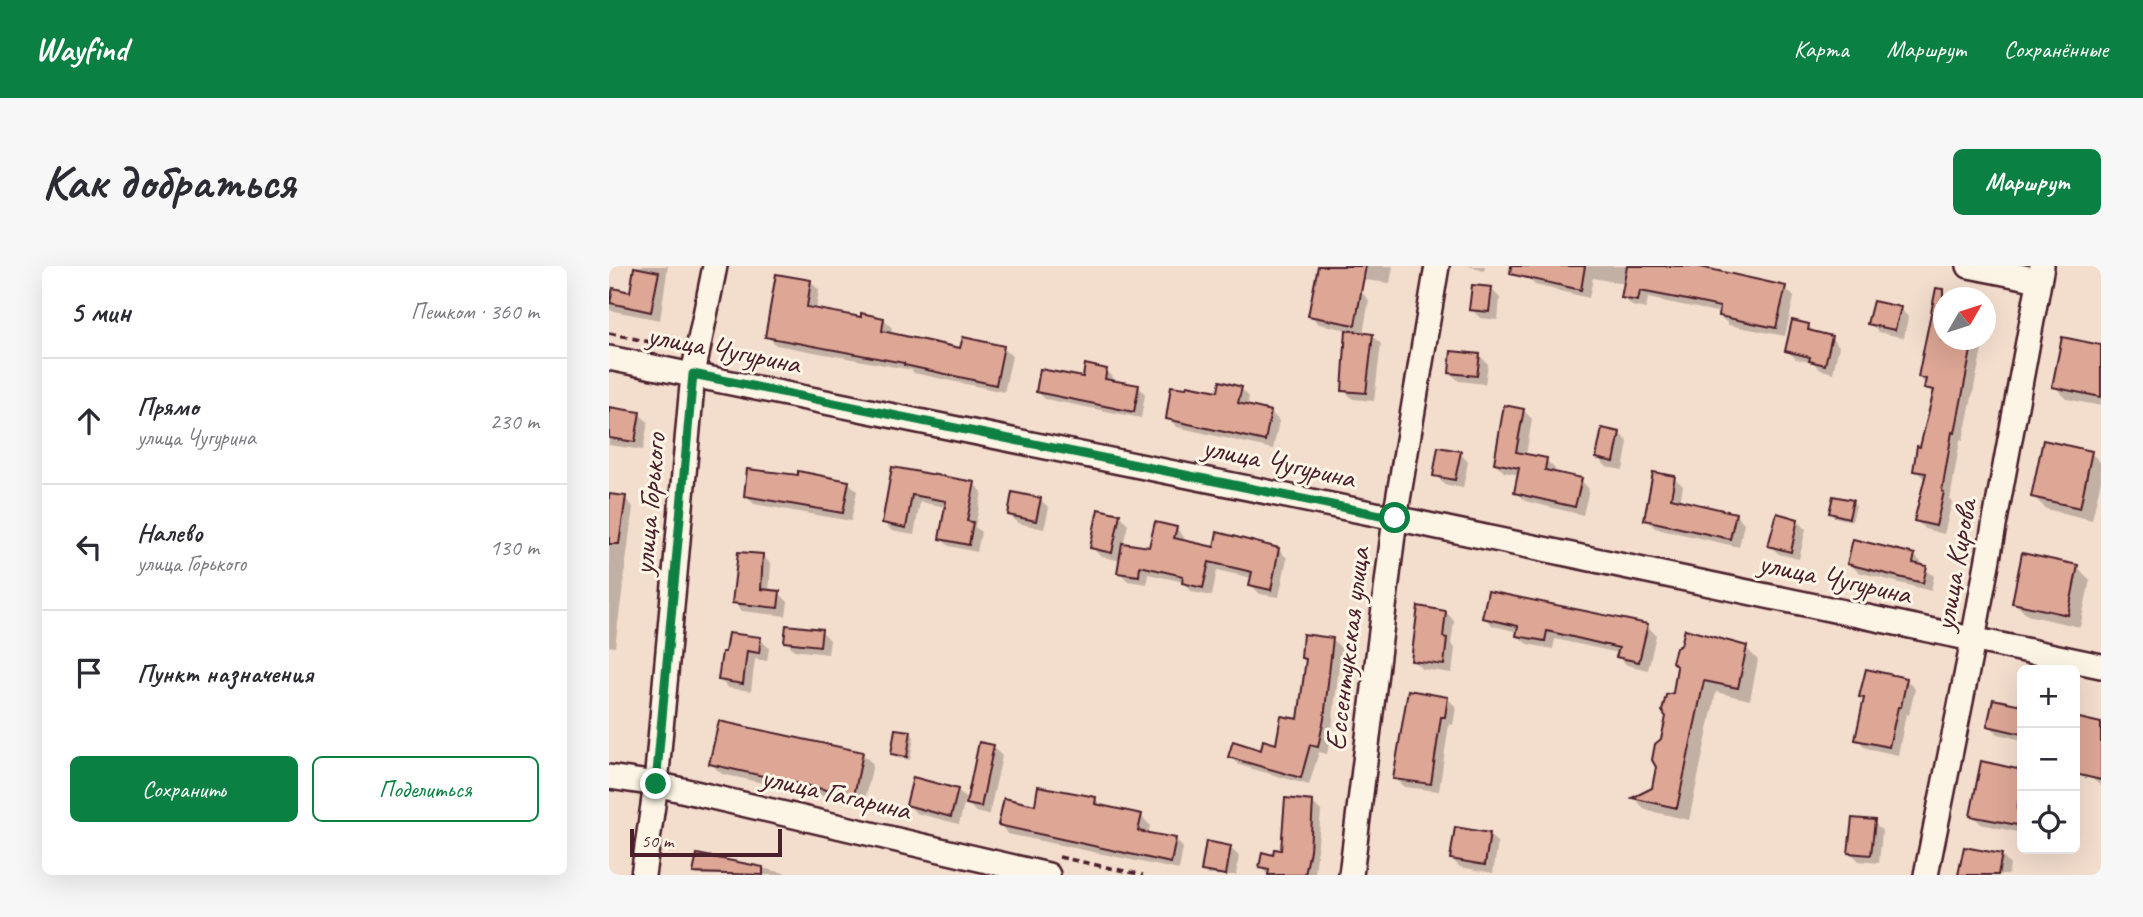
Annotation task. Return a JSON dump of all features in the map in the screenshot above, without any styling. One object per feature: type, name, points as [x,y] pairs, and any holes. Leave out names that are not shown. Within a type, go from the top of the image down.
[{"type":"street","name":"улица Горького","points":[[643,875],[656,784],[693,374],[715,266]]},
{"type":"street","name":"Ессентукская улица","points":[[1351,875],[1395,518],[1437,266]]},
{"type":"street","points":[[1969,266],[2040,273]]},
{"type":"street","name":"улица Кирова","points":[[1926,875],[1973,639],[2040,273]]},
{"type":"street","name":"улица Чугурина","points":[[609,358],[1395,518],[2101,666]]},
{"type":"street","name":"улица Гагарина","points":[[609,777],[656,784],[1048,875]]},
{"type":"building","points":[[1318,266],[1366,266],[1355,325],[1308,316]]},
{"type":"building","points":[[1511,266],[1585,266],[1581,290],[1510,274]]},
{"type":"building","points":[[1627,266],[1696,266],[1786,286],[1776,328],[1719,316],[1720,307],[1682,299],[1640,291],[1638,301],[1621,298]]},
{"type":"building","points":[[634,267],[659,272],[651,312],[610,303],[613,288],[630,292]]},
{"type":"building","points":[[776,274],[811,280],[807,307],[861,317],[861,313],[884,318],[882,331],[960,348],[963,337],[1004,346],[996,385],[904,363],[765,337]]},
{"type":"building","points":[[1472,285],[1492,287],[1489,312],[1469,310]]},
{"type":"building","points":[[1873,301],[1901,307],[1895,330],[1867,324]]},
{"type":"building","points":[[1933,303],[1933,350],[1971,350],[1955,433],[1952,432],[1942,491],[1944,492],[1936,526],[1914,521],[1926,473],[1913,471],[1917,446],[1920,447],[1934,390],[1924,388],[1926,379],[1918,377]]},
{"type":"building","points":[[1792,320],[1809,324],[1808,330],[1832,336],[1825,365],[1809,361],[1810,357],[1785,351]]},
{"type":"building","points":[[1346,330],[1373,334],[1366,393],[1342,391]]},
{"type":"building","points":[[2062,337],[2101,345],[2101,397],[2052,387]]},
{"type":"building","points":[[1451,351],[1480,354],[1477,376],[1449,373]]},
{"type":"building","points":[[1085,364],[1107,369],[1105,379],[1139,385],[1134,412],[1036,392],[1040,369],[1083,377]]},
{"type":"building","points":[[1220,381],[1242,387],[1238,403],[1271,411],[1265,441],[1166,419],[1171,386],[1186,388],[1187,385],[1218,391]]},
{"type":"building","points":[[1504,405],[1524,409],[1516,452],[1547,458],[1545,470],[1582,478],[1575,507],[1514,493],[1519,468],[1494,463]]},
{"type":"building","points":[[609,407],[640,412],[635,442],[609,438]]},
{"type":"building","points":[[1602,428],[1620,432],[1614,462],[1596,458]]},
{"type":"building","points":[[2043,440],[2092,451],[2080,508],[2031,497]]},
{"type":"building","points":[[1438,447],[1461,451],[1455,480],[1433,476]]},
{"type":"building","points":[[892,467],[975,482],[967,521],[973,522],[969,545],[939,539],[946,501],[912,495],[906,528],[882,523]]},
{"type":"building","points":[[747,469],[798,475],[798,471],[849,481],[843,513],[744,496]]},
{"type":"building","points":[[1653,472],[1675,476],[1671,498],[1736,513],[1730,539],[1644,520]]},
{"type":"building","points":[[1012,492],[1041,498],[1036,521],[1008,515]]},
{"type":"building","points":[[609,494],[626,496],[619,544],[609,544]]},
{"type":"building","points":[[1833,496],[1853,500],[1849,518],[1829,513]]},
{"type":"building","points":[[1098,509],[1120,514],[1112,553],[1090,548]]},
{"type":"building","points":[[1777,513],[1798,519],[1791,552],[1768,546]]},
{"type":"building","points":[[1155,522],[1177,527],[1174,538],[1214,547],[1217,532],[1279,548],[1271,590],[1249,585],[1252,572],[1209,562],[1203,588],[1182,583],[1183,576],[1140,566],[1139,576],[1117,573],[1122,543],[1149,547]]},
{"type":"building","points":[[1853,539],[1915,554],[1913,563],[1927,566],[1923,583],[1847,564]]},
{"type":"building","points":[[738,552],[763,554],[761,589],[780,591],[778,608],[732,603]]},
{"type":"building","points":[[2022,553],[2078,565],[2068,615],[2012,603]]},
{"type":"building","points":[[1488,591],[1648,624],[1639,662],[1616,657],[1619,648],[1547,631],[1545,641],[1516,636],[1518,626],[1482,618]]},
{"type":"building","points":[[1418,606],[1446,611],[1444,665],[1411,661]]},
{"type":"building","points":[[786,625],[822,629],[820,646],[784,642]]},
{"type":"building","points":[[1685,629],[1747,646],[1738,688],[1704,681],[1677,808],[1632,798],[1652,788],[1656,767],[1652,760],[1655,744],[1661,739],[1666,717],[1662,711],[1666,695],[1673,693],[1677,667],[1672,662],[1676,648],[1681,645]]},
{"type":"building","points":[[728,633],[761,637],[759,653],[747,651],[743,684],[718,680]]},
{"type":"building","points":[[1303,634],[1333,638],[1324,719],[1318,747],[1310,745],[1301,778],[1228,757],[1233,741],[1261,750],[1263,740],[1276,744],[1281,716],[1298,719],[1306,659],[1301,658]]},
{"type":"building","points":[[1866,669],[1907,678],[1889,747],[1855,740],[1864,698],[1859,697]]},
{"type":"building","points":[[1408,690],[1448,697],[1445,717],[1441,717],[1431,784],[1393,779]]},
{"type":"building","points":[[1993,699],[2017,704],[2017,733],[1987,726]]},
{"type":"building","points":[[2080,718],[2101,723],[2101,780],[2080,775]]},
{"type":"building","points":[[719,721],[863,752],[854,796],[709,764]]},
{"type":"building","points":[[895,729],[911,731],[907,757],[891,754]]},
{"type":"building","points":[[979,742],[994,745],[981,807],[966,804]]},
{"type":"building","points":[[1981,761],[2017,769],[2017,825],[1970,816]]},
{"type":"building","points":[[913,777],[958,789],[951,817],[906,805]]},
{"type":"building","points":[[1038,786],[1096,797],[1095,804],[1142,814],[1138,831],[1176,838],[1171,863],[998,825],[1004,798],[1035,805]]},
{"type":"building","points":[[1285,798],[1313,801],[1310,850],[1305,875],[1268,875],[1269,870],[1259,868],[1262,852],[1273,855],[1274,849],[1281,850]]},
{"type":"building","points":[[1852,818],[1875,820],[1871,855],[1848,853]]},
{"type":"building","points":[[1455,827],[1490,833],[1485,865],[1450,859]]},
{"type":"building","points":[[1206,841],[1231,846],[1226,875],[1201,871]]},
{"type":"building","points":[[1964,847],[2002,854],[1998,875],[1958,875]]},
{"type":"building","points":[[697,854],[763,867],[763,875],[693,873]]},
{"type":"route","points":[[656,784],[693,374],[1395,518]]}]
